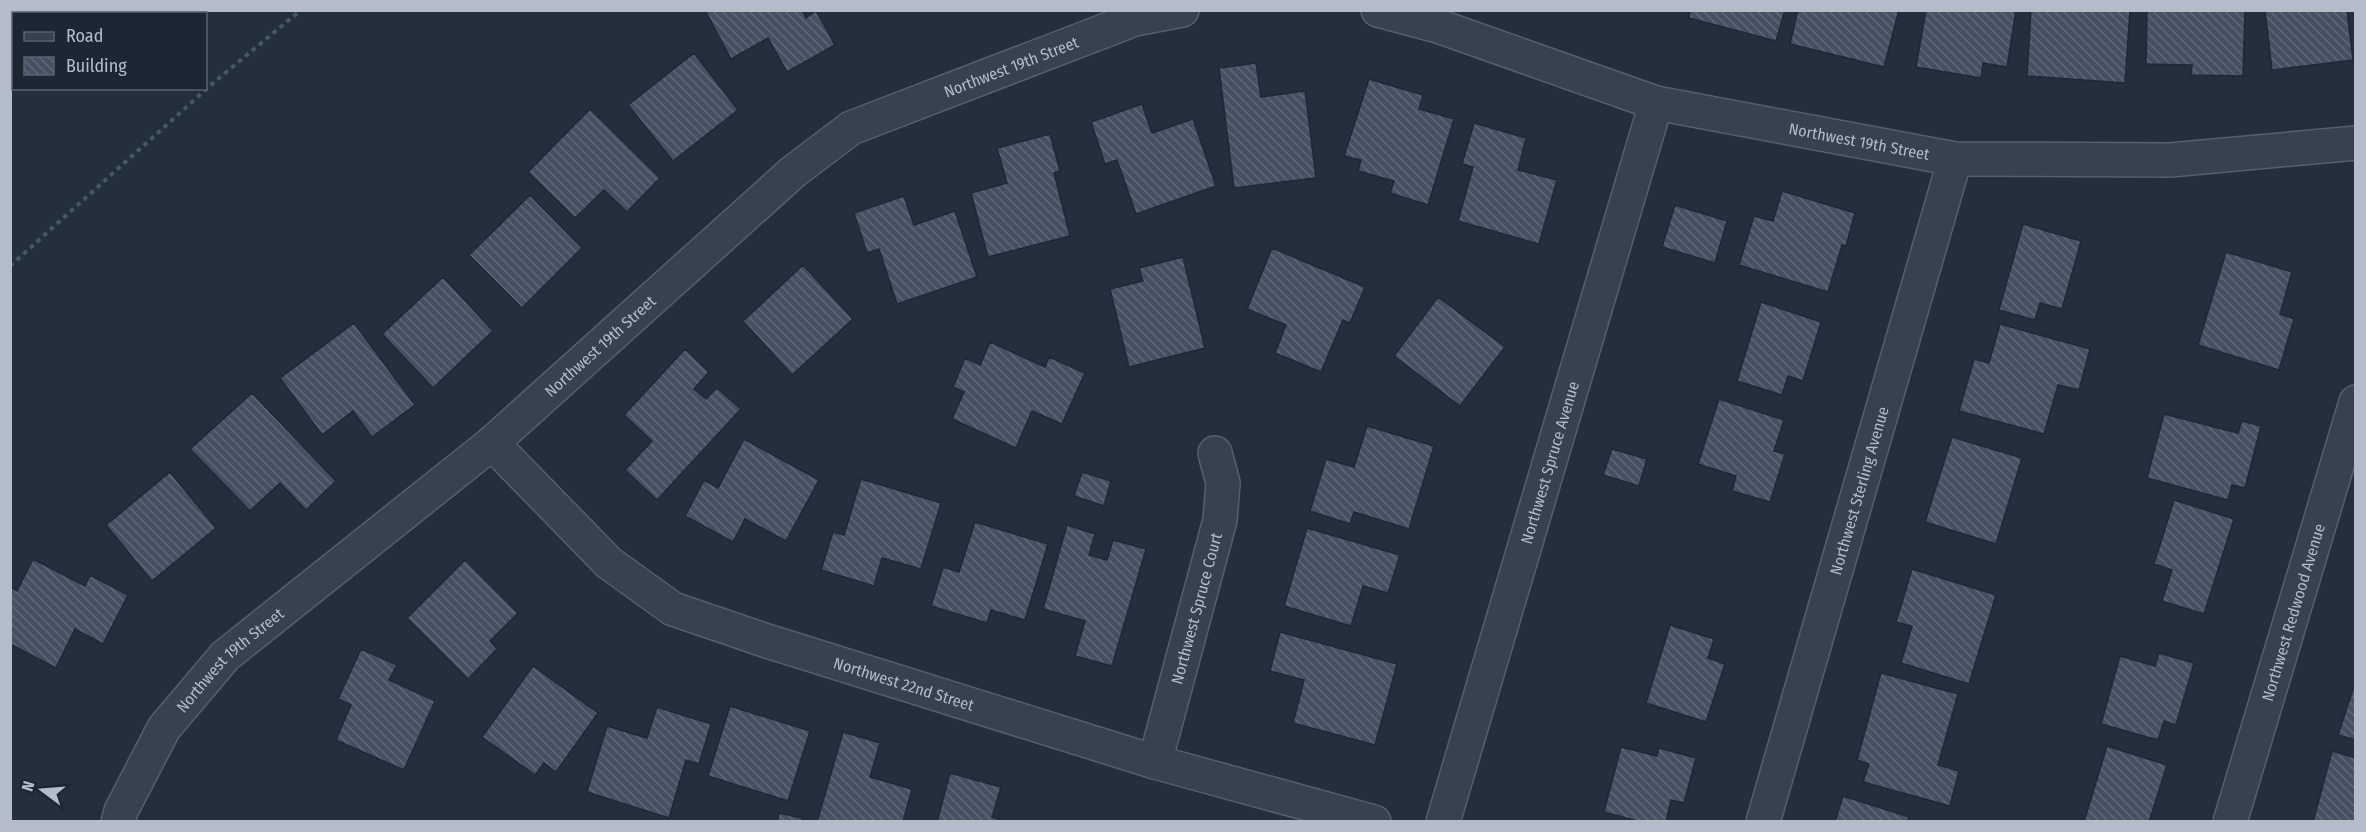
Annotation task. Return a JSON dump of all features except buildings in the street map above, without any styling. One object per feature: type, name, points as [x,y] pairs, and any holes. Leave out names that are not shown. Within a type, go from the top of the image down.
[{"type":"street","name":"Northwest 19th Street","points":[[118,822],[121,811],[164,728],[225,656],[492,443],[793,172],[851,128],[1135,20],[1182,10]]},
{"type":"street","name":"Northwest 19th Street","points":[[1378,10],[1438,26],[1656,103],[1955,159],[2169,160],[2355,143]]},
{"type":"street","name":"Northwest Spruce Avenue","points":[[1443,822],[1656,103]]},
{"type":"street","name":"Northwest Sterling Avenue","points":[[1762,822],[1955,159]]},
{"type":"street","name":"Northwest Redwood Avenue","points":[[2230,822],[2355,402]]},
{"type":"street","name":"Northwest 22nd Street","points":[[492,443],[609,563],[673,609],[767,641],[1155,762],[1374,822]]},
{"type":"street","name":"Northwest Spruce Court","points":[[1155,762],[1220,520],[1223,483],[1215,453]]},
{"type":"path","points":[[207,89],[301,10]]},
{"type":"path","points":[[10,266],[205,90]]}]
